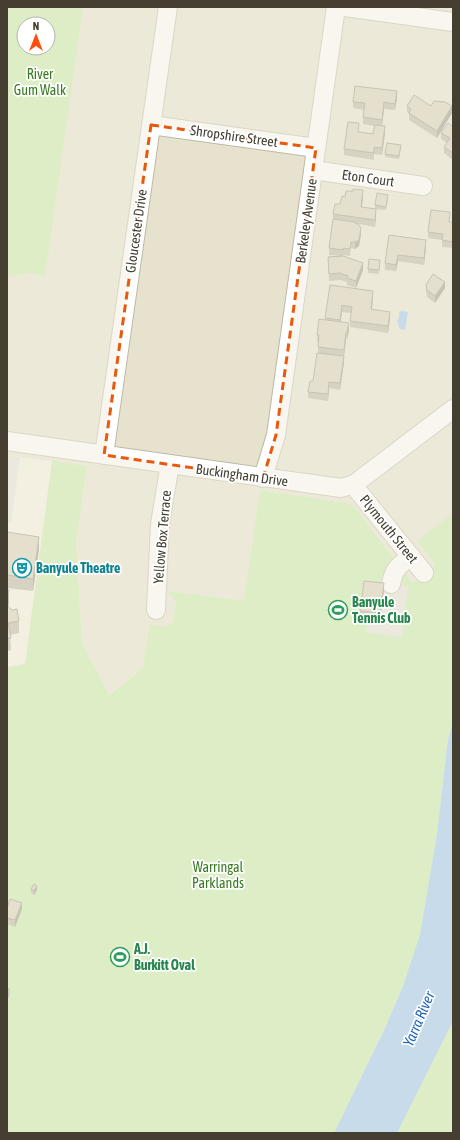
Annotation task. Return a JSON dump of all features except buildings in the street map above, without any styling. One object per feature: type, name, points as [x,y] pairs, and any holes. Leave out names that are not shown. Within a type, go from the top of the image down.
[{"type":"street","name":"Gloucester Drive","points":[[104,455],[168,7]]},
{"type":"street","name":"Berkeley Avenue","points":[[270,479],[336,7]]},
{"type":"street","points":[[345,7],[453,22]]},
{"type":"street","name":"Shropshire Street","points":[[151,125],[316,148]]},
{"type":"street","name":"Eton Court","points":[[313,170],[423,186]]},
{"type":"street","name":"Buckingham Drive","points":[[7,441],[341,488],[354,484],[453,409]]},
{"type":"street","name":"Yellow Box Terrace","points":[[156,610],[160,524],[170,464]]},
{"type":"street","name":"Plymouth Street","points":[[354,484],[424,573]]},
{"type":"street","points":[[391,584],[392,575],[395,570],[411,556]]},
{"type":"highlighted area","points":[[151,125],[316,148],[276,435],[263,478],[104,455]]},
{"type":"shaded area","points":[[7,7],[453,7],[453,513],[417,541],[435,564],[413,583],[352,504],[260,490],[244,602],[167,591],[176,603],[173,622],[166,627],[150,625],[143,668],[108,695],[82,643],[76,542],[87,466],[7,455]]},
{"type":"shaded area","points":[[7,455],[20,457],[11,523],[7,523]]},
{"type":"shaded area","points":[[385,584],[408,586],[402,637],[366,633],[368,618],[380,620]]},
{"type":"green space","name":"River Gum Walk","points":[[7,7],[83,7],[45,277],[31,273],[7,276]]},
{"type":"green space","name":"Warringal Parklands","points":[[52,461],[87,466],[76,542],[82,643],[109,695],[143,668],[150,624],[166,627],[173,622],[176,603],[167,591],[244,601],[260,490],[352,504],[413,583],[435,564],[417,541],[453,513],[453,723],[448,739],[437,834],[421,935],[403,986],[385,1028],[334,1133],[7,1133],[7,667],[25,664]]},
{"type":"green space","points":[[453,1021],[453,1133],[397,1133],[401,1123]]},
{"type":"water","points":[[399,312],[408,312],[405,330],[400,329],[397,321],[399,318]]},
{"type":"water","name":"Yarra River","points":[[453,723],[453,1021],[397,1133],[334,1133],[385,1028],[403,986],[420,935],[437,834],[448,739]]},
{"type":"place","name":"Banyule Theatre","points":[[22,568]]},
{"type":"place","name":"Banyule Tennis Club","points":[[338,610]]},
{"type":"place","name":"A.J. Burkitt Oval","points":[[120,957]]}]
